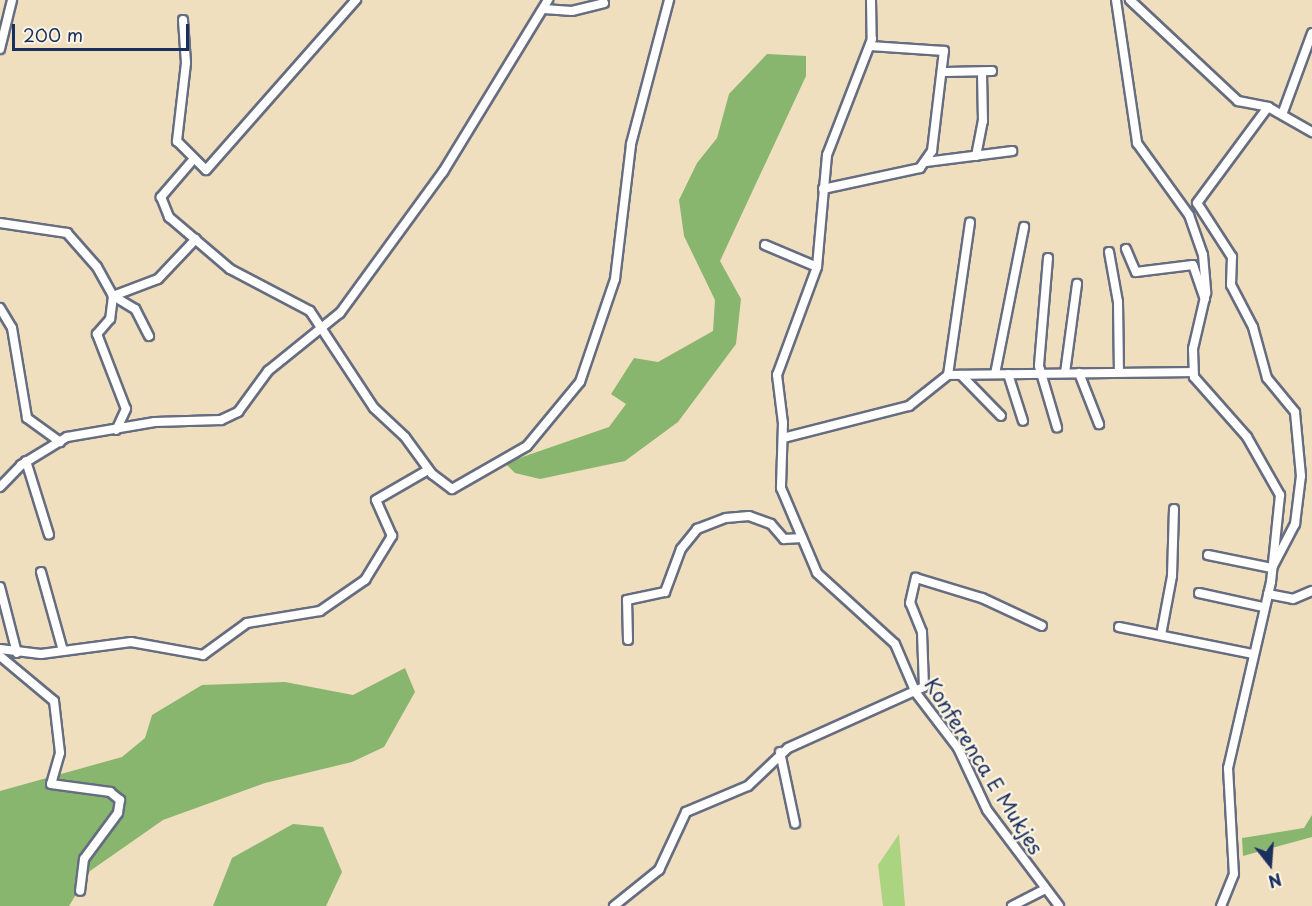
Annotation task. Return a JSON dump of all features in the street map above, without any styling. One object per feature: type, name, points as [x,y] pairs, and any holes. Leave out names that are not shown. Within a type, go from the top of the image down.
[{"type":"street","points":[[0,49],[12,0]]},
{"type":"street","points":[[183,20],[186,63],[177,141],[192,161],[207,169],[356,0]]},
{"type":"street","points":[[0,487],[26,461],[60,442],[116,430],[229,417],[268,371],[324,327],[422,202],[548,0]]},
{"type":"street","points":[[192,161],[161,203],[196,239],[230,269],[304,307],[324,327],[372,405],[405,437],[428,470],[452,489],[512,456],[540,434],[580,382],[615,279],[631,144],[669,0]]},
{"type":"street","name":"Konferenca E Mukjes","points":[[871,0],[875,16],[870,46],[830,142],[823,189],[818,267],[777,375],[783,438],[781,489],[823,580],[895,644],[916,693],[953,741],[987,810],[1043,890],[1059,906]]},
{"type":"street","points":[[1116,0],[1137,143],[1190,218],[1203,255],[1205,299],[1193,372],[1210,399],[1247,437],[1279,489],[1268,594],[1263,608],[1227,777],[1234,874],[1221,906]]},
{"type":"street","points":[[1131,0],[1238,101],[1283,112],[1312,132]]},
{"type":"street","points":[[544,9],[572,11],[604,3]]},
{"type":"street","points":[[1283,112],[1312,33]]},
{"type":"street","points":[[870,46],[942,50],[946,72],[926,162]]},
{"type":"street","points":[[946,72],[992,71]]},
{"type":"street","points":[[976,156],[983,121],[982,72]]},
{"type":"street","points":[[1268,107],[1197,202],[1199,211],[1211,219],[1228,248],[1231,285],[1253,327],[1267,378],[1295,412],[1301,506],[1272,568]]},
{"type":"street","points":[[823,189],[926,162],[1012,151]]},
{"type":"street","points":[[1190,218],[1199,211]]},
{"type":"street","points":[[0,223],[67,233],[92,258],[113,296],[135,309],[149,336]]},
{"type":"street","points":[[948,375],[970,223]]},
{"type":"street","points":[[995,374],[1024,227]]},
{"type":"street","points":[[113,296],[158,279],[196,239]]},
{"type":"street","points":[[765,245],[818,267]]},
{"type":"street","points":[[1126,249],[1137,272],[1193,265],[1205,299]]},
{"type":"street","points":[[1109,252],[1118,302],[1119,371]]},
{"type":"street","points":[[1048,258],[1040,373],[1057,427]]},
{"type":"street","points":[[1065,373],[1077,284]]},
{"type":"street","points":[[113,296],[110,319],[97,334],[126,409],[116,430]]},
{"type":"street","points":[[0,308],[14,337],[27,418],[60,442]]},
{"type":"street","points":[[783,438],[909,406],[948,375],[1119,371],[1193,372]]},
{"type":"street","points":[[1079,372],[1099,424]]},
{"type":"street","points":[[1008,374],[1023,421]]},
{"type":"street","points":[[961,375],[1001,416]]},
{"type":"street","points":[[26,461],[49,535]]},
{"type":"street","points":[[0,649],[17,653],[63,651],[131,642],[206,655],[243,624],[320,611],[365,580],[392,536],[376,500],[428,470]]},
{"type":"street","points":[[1161,635],[1172,576],[1174,508]]},
{"type":"street","points":[[628,640],[627,600],[665,592],[681,549],[697,529],[726,518],[749,516],[771,524],[784,540],[802,538]]},
{"type":"street","points":[[1208,555],[1272,568]]},
{"type":"street","points":[[41,572],[63,651]]},
{"type":"street","points":[[614,906],[659,870],[681,816],[748,786],[780,752],[916,693],[924,687],[925,661],[922,632],[910,603],[916,578],[982,598],[1042,626]]},
{"type":"street","points":[[0,587],[17,653]]},
{"type":"street","points":[[1268,594],[1293,599],[1312,591]]},
{"type":"street","points":[[1198,593],[1263,608]]},
{"type":"street","points":[[1119,627],[1253,654]]},
{"type":"street","points":[[0,656],[54,701],[60,753],[51,784],[110,792],[120,800],[118,813],[84,859],[80,891]]},
{"type":"street","points":[[780,752],[795,823]]},
{"type":"street","points":[[1012,906],[1043,890]]},
{"type":"green space","points":[[767,54],[806,56],[806,76],[720,261],[741,299],[736,344],[678,422],[625,461],[540,479],[515,473],[505,463],[609,427],[626,404],[611,394],[634,358],[658,362],[713,331],[715,300],[684,236],[679,200],[697,163],[717,138],[729,94]]},
{"type":"green space","points":[[405,668],[415,692],[384,747],[352,762],[265,783],[163,820],[90,871],[69,906],[0,906],[0,791],[122,757],[145,738],[152,715],[202,685],[285,682],[353,695]]},
{"type":"green space","points":[[1312,815],[1312,837],[1243,856],[1242,838],[1304,828]]},
{"type":"green space","points":[[293,824],[323,827],[342,872],[326,906],[213,906],[232,858]]},
{"type":"green space","points":[[899,834],[905,906],[883,906],[878,865]]}]
